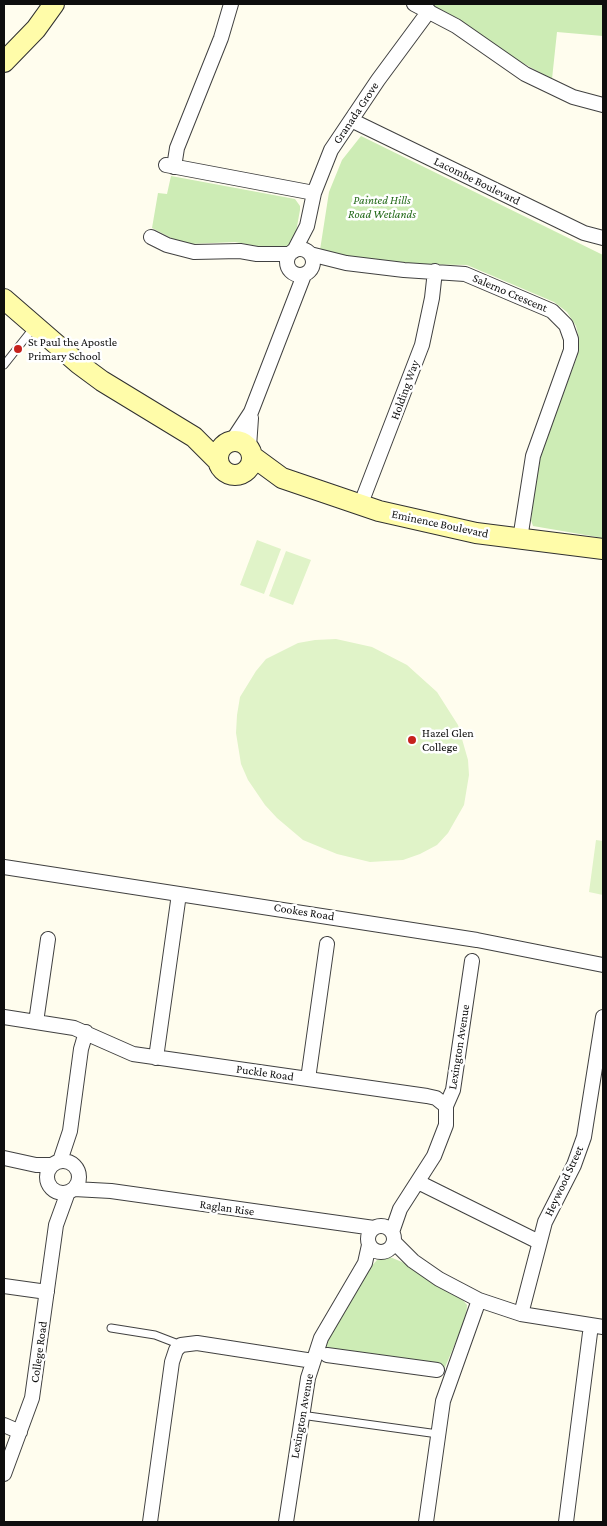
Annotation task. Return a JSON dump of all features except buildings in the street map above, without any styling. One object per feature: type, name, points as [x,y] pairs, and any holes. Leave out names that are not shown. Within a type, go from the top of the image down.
[{"type":"street","points":[[4,62],[36,29],[54,4]]},
{"type":"street","points":[[232,4],[221,38],[170,166],[314,193]]},
{"type":"street","points":[[414,4],[456,26],[525,74],[573,97],[603,104]]},
{"type":"street","name":"Granada Grove","points":[[237,454],[292,301],[314,193],[330,150],[430,11]]},
{"type":"street","name":"Lacombe Boulevard","points":[[351,120],[584,233],[603,238]]},
{"type":"street","name":"Salerno Crescent","points":[[151,237],[167,246],[194,252],[240,251],[300,262],[346,263],[472,276],[552,311],[560,317],[570,333],[572,344],[570,356],[533,456],[520,539]]},
{"type":"street","name":"Holding Way","points":[[360,506],[422,345],[432,298],[435,271]]},
{"type":"street","points":[[4,299],[102,381],[194,437],[237,454]]},
{"type":"street","name":"Eminence Boulevard","points":[[237,454],[282,478],[360,506],[446,527],[520,539],[603,549]]},
{"type":"street","name":"Cookes Road","points":[[4,867],[477,940],[603,965]]},
{"type":"street","points":[[156,1058],[179,894]]},
{"type":"street","points":[[36,1022],[48,939]]},
{"type":"street","points":[[308,1079],[328,944]]},
{"type":"street","name":"Lexington Avenue","points":[[286,1522],[300,1415],[313,1361],[321,1338],[365,1263],[434,1156],[442,1138],[447,1117],[446,1106],[452,1090],[472,961]]},
{"type":"street","name":"Puckle Road","points":[[4,1017],[86,1032],[122,1050],[156,1058],[427,1096],[436,1098],[446,1106]]},
{"type":"street","name":"Heywood Street","points":[[521,1314],[548,1213],[567,1180],[579,1152],[598,1084],[603,1017]]},
{"type":"street","points":[[49,1183],[70,1131],[81,1049],[86,1032]]},
{"type":"street","points":[[9,1159],[49,1183],[59,1192],[71,1190],[79,1179],[70,1131]]},
{"type":"street","points":[[9,1159],[56,1163],[68,1162],[77,1170]]},
{"type":"street","name":"Raglan Rise","points":[[77,1170],[112,1192]]},
{"type":"street","points":[[418,1182],[539,1242]]},
{"type":"street","name":"College Road","points":[[49,1183],[56,1225]]},
{"type":"street","name":"Raglan Rise","points":[[71,1190],[112,1192],[342,1224],[381,1239],[446,1283],[479,1300],[521,1314],[597,1326]]},
{"type":"street","name":"College Road","points":[[4,1474],[32,1398],[56,1225],[71,1190]]},
{"type":"street","points":[[4,1286],[47,1292]]},
{"type":"street","points":[[426,1522],[443,1401],[479,1300]]},
{"type":"street","points":[[566,1522],[597,1326]]},
{"type":"street","points":[[150,1522],[172,1362],[176,1350],[181,1345],[197,1343],[313,1361]]},
{"type":"street","points":[[327,1355],[437,1370]]},
{"type":"street","points":[[4,1425],[20,1432]]},
{"type":"lane","points":[[4,365],[34,326]]},
{"type":"lane","points":[[111,1328],[163,1336],[181,1345]]},
{"type":"lane","points":[[300,1415],[438,1434]]},
{"type":"green space","points":[[430,4],[603,4],[603,36],[557,32],[552,79],[506,54],[459,19]]},
{"type":"green space","name":"Painted Hills Road Wetlands","points":[[361,136],[603,255],[603,538],[533,526],[531,520],[539,458],[577,357],[579,339],[576,326],[567,312],[554,302],[467,265],[413,264],[352,258],[320,250],[329,192],[342,160]]},
{"type":"green space","points":[[171,176],[295,199],[300,206],[300,210],[296,232],[290,245],[286,248],[267,248],[235,242],[190,244],[175,240],[152,228],[158,193],[167,194]]},
{"type":"green space","points":[[257,540],[281,549],[264,594],[240,585]]},
{"type":"green space","points":[[286,551],[311,560],[293,605],[269,596]]},
{"type":"green space","points":[[336,639],[372,647],[407,665],[437,692],[458,725],[468,760],[469,775],[464,805],[448,833],[437,845],[403,860],[370,862],[337,854],[303,840],[265,805],[248,780],[241,764],[236,733],[237,715],[240,697],[256,671],[266,659],[298,643]]},
{"type":"green space","points":[[596,840],[603,841],[603,895],[589,892]]},
{"type":"green space","points":[[390,1257],[402,1262],[461,1298],[467,1305],[466,1318],[443,1372],[321,1356],[327,1339],[368,1270],[377,1260]]},
{"type":"place","name":"St Paul the Apostle Primary School","points":[[18,349]]},
{"type":"place","name":"Hazel Glen College","points":[[412,740]]}]
